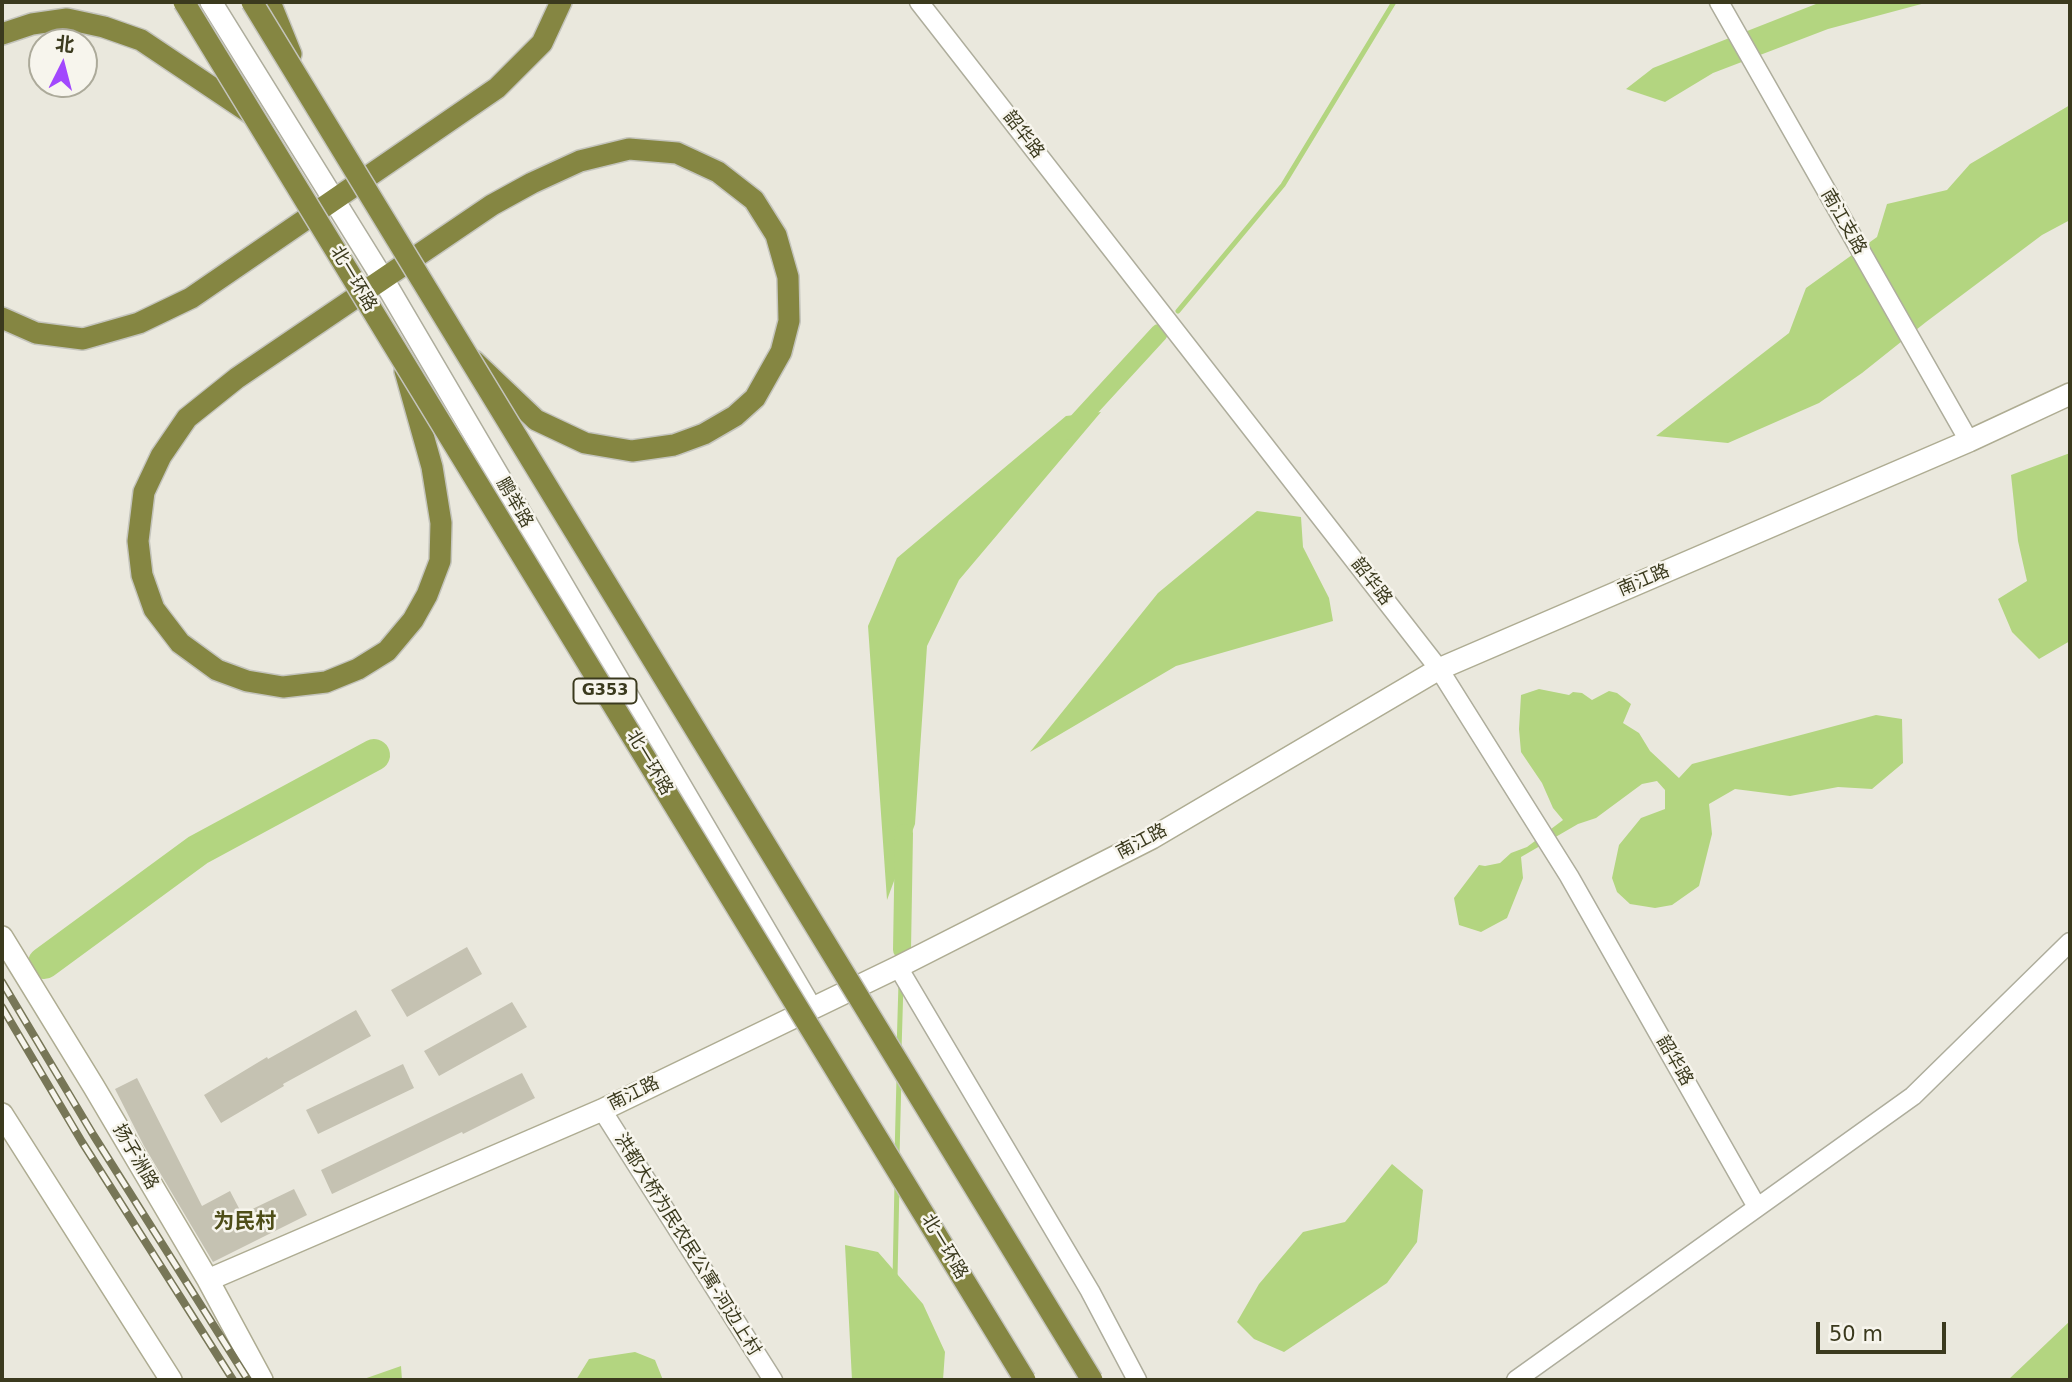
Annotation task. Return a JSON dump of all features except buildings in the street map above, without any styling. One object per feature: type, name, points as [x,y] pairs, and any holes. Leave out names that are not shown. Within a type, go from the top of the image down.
[{"type":"highway","name":"北一环路","points":[[184,2],[1026,1380]]},
{"type":"highway","name":"G353","points":[[252,2],[1092,1380]]},
{"type":"highway","points":[[270,2],[302,82]]},
{"type":"highway","points":[[2,318],[36,333],[83,339],[139,323],[191,299],[497,89],[542,43],[561,2]]},
{"type":"highway","points":[[2,34],[32,24],[67,19],[104,27],[141,40],[253,115]]},
{"type":"highway","points":[[402,359],[432,467],[441,523],[440,561],[427,595],[413,620],[387,651],[358,670],[326,682],[283,687],[247,681],[217,670],[180,643],[154,610],[142,575],[138,541],[144,492],[161,456],[187,418],[237,378],[492,205],[580,161],[629,149],[677,153],[718,172],[754,200],[776,235],[788,277],[789,320],[780,352],[755,398],[735,416],[704,434],[674,445],[632,451],[585,443],[536,420],[468,355]]},
{"type":"main road","name":"鹏举路","points":[[211,2],[383,279],[811,1009]]},
{"type":"main road","name":"南江路","points":[[208,1280],[602,1110],[898,967],[1152,838],[1439,669],[1969,441],[2070,394]]},
{"type":"main road","name":"扬子洲路","points":[[2,937],[208,1280],[262,1380]]},
{"type":"main road","points":[[2,1116],[171,1380]]},
{"type":"street","name":"韶华路","points":[[919,2],[1439,669],[1569,876],[1757,1207]]},
{"type":"street","name":"南江支路","points":[[1719,2],[1969,441]]},
{"type":"street","points":[[1516,1380],[1913,1096],[2070,942]]},
{"type":"street","points":[[898,967],[1090,1292],[1137,1380]]},
{"type":"street","name":"洪都大桥为民农民公寓-河边上村","points":[[602,1110],[773,1380]]},
{"type":"shaded area","points":[[1821,2],[1929,2],[1828,29],[1713,73],[1665,102],[1626,89],[1653,68]]},
{"type":"shaded area","points":[[2070,105],[2070,220],[2042,235],[1819,403],[1728,443],[1656,436],[1789,333],[1806,288],[1877,237],[1887,204],[1947,190],[1970,164]]},
{"type":"shaded area","points":[[1101,412],[959,580],[927,646],[915,824],[887,900],[868,626],[897,558],[1066,416]]},
{"type":"shaded area","points":[[2070,453],[2070,641],[2039,659],[2012,632],[1998,599],[2027,581],[2018,541],[2011,475]]},
{"type":"shaded area","points":[[1257,511],[1301,517],[1303,547],[1329,598],[1333,621],[1176,666],[1030,752],[1158,593]]},
{"type":"shaded area","points":[[1539,689],[1569,695],[1573,692],[1582,693],[1592,700],[1609,691],[1617,693],[1631,704],[1623,723],[1639,733],[1650,751],[1679,778],[1692,764],[1876,715],[1902,719],[1903,763],[1872,789],[1838,787],[1790,796],[1735,789],[1709,804],[1712,834],[1699,886],[1672,905],[1655,908],[1630,904],[1617,892],[1612,878],[1619,845],[1641,818],[1665,809],[1665,790],[1657,781],[1642,784],[1596,818],[1578,824],[1521,857],[1523,878],[1507,918],[1481,932],[1459,925],[1454,898],[1479,865],[1500,863],[1563,820],[1553,808],[1542,783],[1521,752],[1521,695]]},
{"type":"shaded area","points":[[1392,1164],[1423,1190],[1417,1242],[1387,1283],[1284,1352],[1254,1339],[1237,1322],[1259,1284],[1303,1232],[1345,1222]]},
{"type":"shaded area","points":[[845,1245],[878,1252],[923,1304],[945,1352],[943,1380],[852,1380]]},
{"type":"shaded area","points":[[2070,1321],[2070,1380],[2008,1380]]},
{"type":"shaded area","points":[[635,1352],[655,1360],[663,1380],[576,1380],[589,1359]]},
{"type":"shaded area","points":[[401,1366],[402,1380],[361,1380]]},
{"type":"waterway","points":[[1178,311],[1283,185],[1394,2]]},
{"type":"waterway","points":[[1069,431],[1159,333]]},
{"type":"waterway","points":[[44,963],[198,850],[374,755]]},
{"type":"waterway","points":[[902,950],[904,833]]},
{"type":"waterway","points":[[899,1051],[901,983]]},
{"type":"waterway","points":[[897,1156],[899,1078]]},
{"type":"waterway","points":[[895,1278],[897,1183]]},
{"type":"railway","points":[[2,982],[94,1136],[248,1380]]},
{"type":"railway","points":[[2,1007],[82,1142],[233,1380]]},
{"type":"district","name":"为民村","points":[[245,1223]]}]
